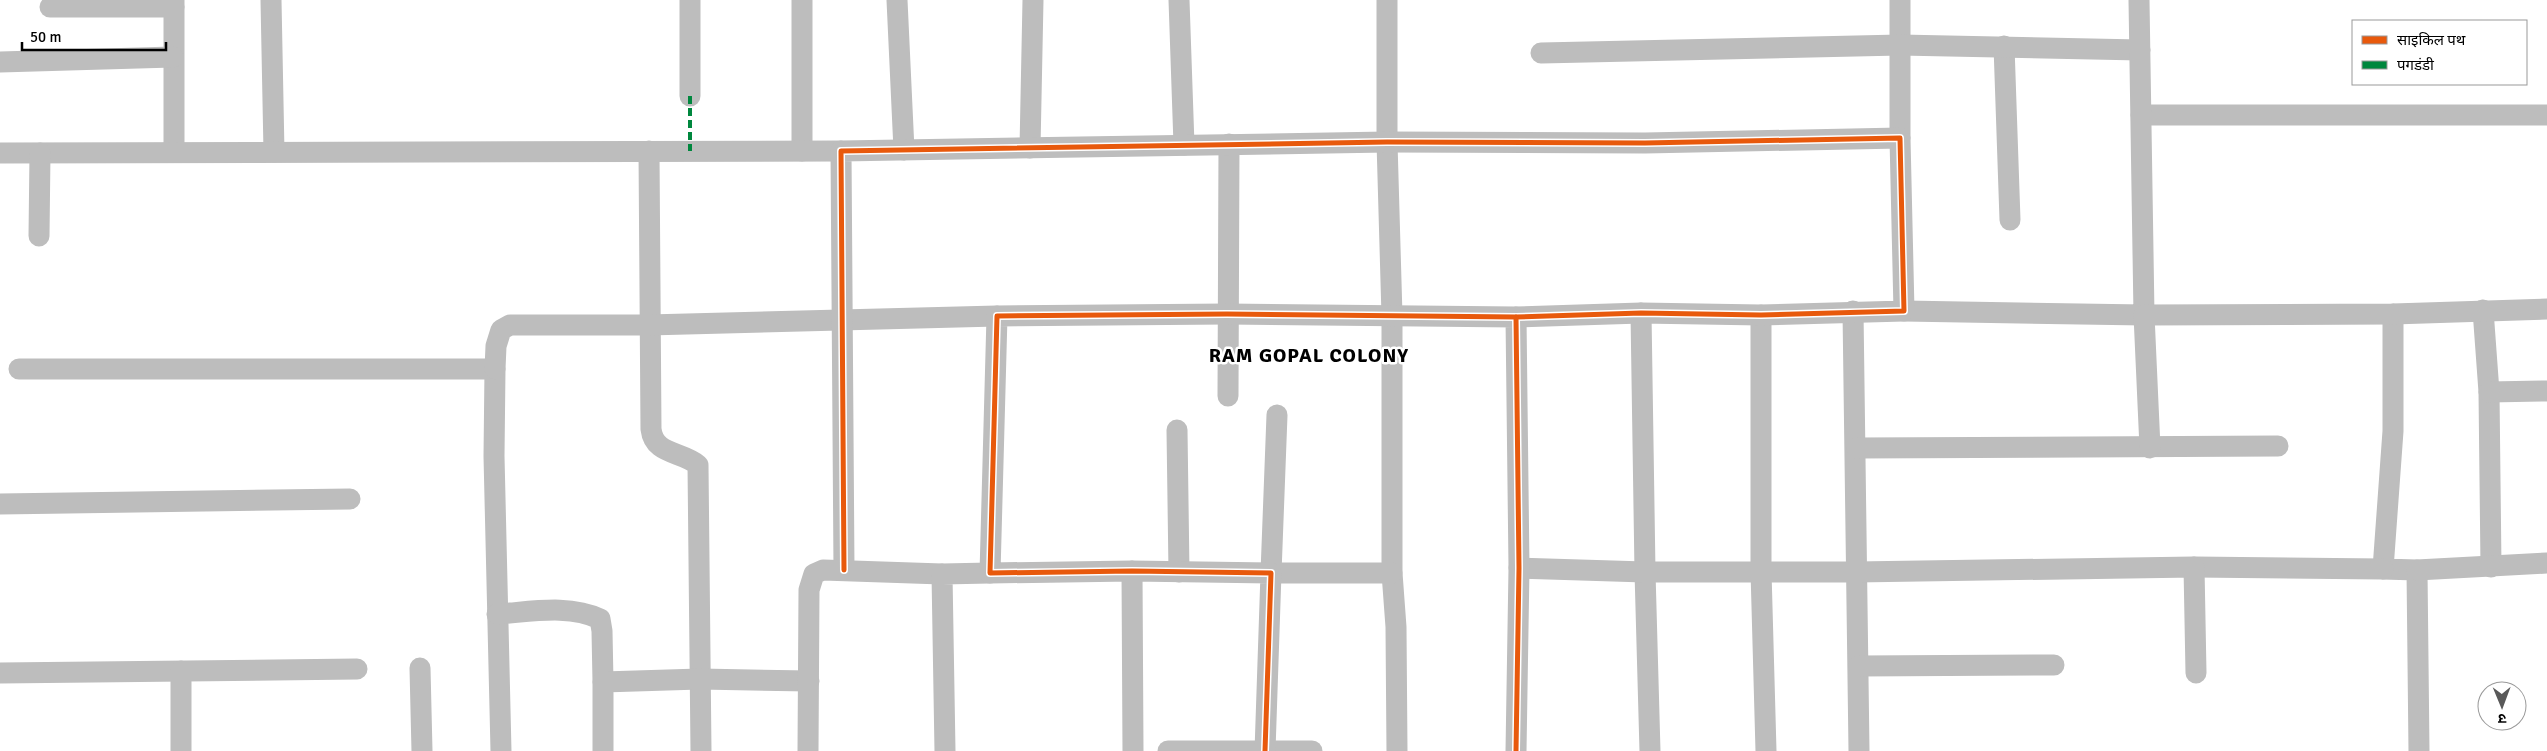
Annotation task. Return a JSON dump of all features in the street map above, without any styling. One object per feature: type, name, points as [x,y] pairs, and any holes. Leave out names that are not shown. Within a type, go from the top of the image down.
[{"type":"street","points":[[271,0],[274,152]]},
{"type":"street","points":[[690,0],[690,96]]},
{"type":"street","points":[[802,0],[802,151]]},
{"type":"street","points":[[897,0],[904,150]]},
{"type":"street","points":[[1030,148],[1033,0]]},
{"type":"street","points":[[1179,0],[1184,145]]},
{"type":"street","points":[[1387,0],[1387,142],[1392,316],[1392,573],[1396,627],[1397,751]]},
{"type":"street","points":[[1900,0],[1900,138],[1904,311]]},
{"type":"street","points":[[2139,0],[2144,315],[2150,448]]},
{"type":"street","points":[[50,7],[174,3],[174,151]]},
{"type":"street","points":[[1541,53],[1900,45],[2140,50]]},
{"type":"street","points":[[2004,46],[2010,220]]},
{"type":"street","points":[[0,62],[173,57]]},
{"type":"street","points":[[2141,115],[2547,115]]},
{"type":"street","points":[[0,153],[174,151],[841,151],[1387,142],[1645,143],[1900,138]]},
{"type":"street","points":[[1228,396],[1229,144]]},
{"type":"street","points":[[649,151],[648,324],[652,437],[657,446],[663,450],[688,457],[698,465],[701,751]]},
{"type":"street","points":[[841,151],[844,570]]},
{"type":"street","points":[[39,236],[40,153]]},
{"type":"street","points":[[501,751],[494,456],[495,369],[496,346],[500,330],[510,325],[648,324],[997,316],[1228,314],[1516,317],[1641,313],[1761,315],[1904,311],[2144,315],[2393,314],[2547,309]]},
{"type":"street","points":[[2483,310],[2489,392],[2491,567]]},
{"type":"street","points":[[1854,312],[1859,751]]},
{"type":"street","points":[[1641,313],[1650,751]]},
{"type":"street","points":[[2383,569],[2392,431],[2393,314]]},
{"type":"street","points":[[1761,315],[1761,571],[1766,751]]},
{"type":"street","points":[[990,573],[997,316]]},
{"type":"street","points":[[1516,317],[1519,568],[1516,751]]},
{"type":"street","points":[[19,369],[495,369]]},
{"type":"street","points":[[2489,392],[2547,391]]},
{"type":"street","points":[[1265,750],[1277,415]]},
{"type":"street","points":[[1177,430],[1179,572]]},
{"type":"street","points":[[1857,448],[2278,446]]},
{"type":"street","points":[[0,504],[350,499]]},
{"type":"street","points":[[1519,568],[1645,572],[1856,572],[2194,567],[2417,570],[2547,563]]},
{"type":"street","points":[[2194,567],[2196,674]]},
{"type":"street","points":[[808,751],[810,582],[814,574],[823,570],[942,574],[1132,571],[1392,573]]},
{"type":"street","points":[[2417,570],[2419,751]]},
{"type":"street","points":[[1132,571],[1132,751]]},
{"type":"street","points":[[942,574],[945,751]]},
{"type":"street","points":[[497,614],[572,610],[600,619],[603,682],[603,751]]},
{"type":"street","points":[[1859,666],[2054,665]]},
{"type":"street","points":[[420,668],[422,751]]},
{"type":"street","points":[[0,673],[358,669]]},
{"type":"street","points":[[180,751],[181,671]]},
{"type":"street","points":[[603,682],[700,679],[809,681]]},
{"type":"street","points":[[1168,751],[1312,751]]},
{"type":"marked path","points":[[690,96],[690,151]]},
{"type":"cycle path","points":[[844,570],[841,151],[1387,142],[1645,143],[1900,138],[1904,311],[1761,315],[1641,313],[1516,317]]},
{"type":"cycle path","points":[[1265,751],[1271,573],[1132,571],[990,573],[997,316],[1227,314],[1516,317],[1519,568],[1516,751]]},
{"type":"district","name":"RAM GOPAL COLONY","points":[[1309,355]]}]
